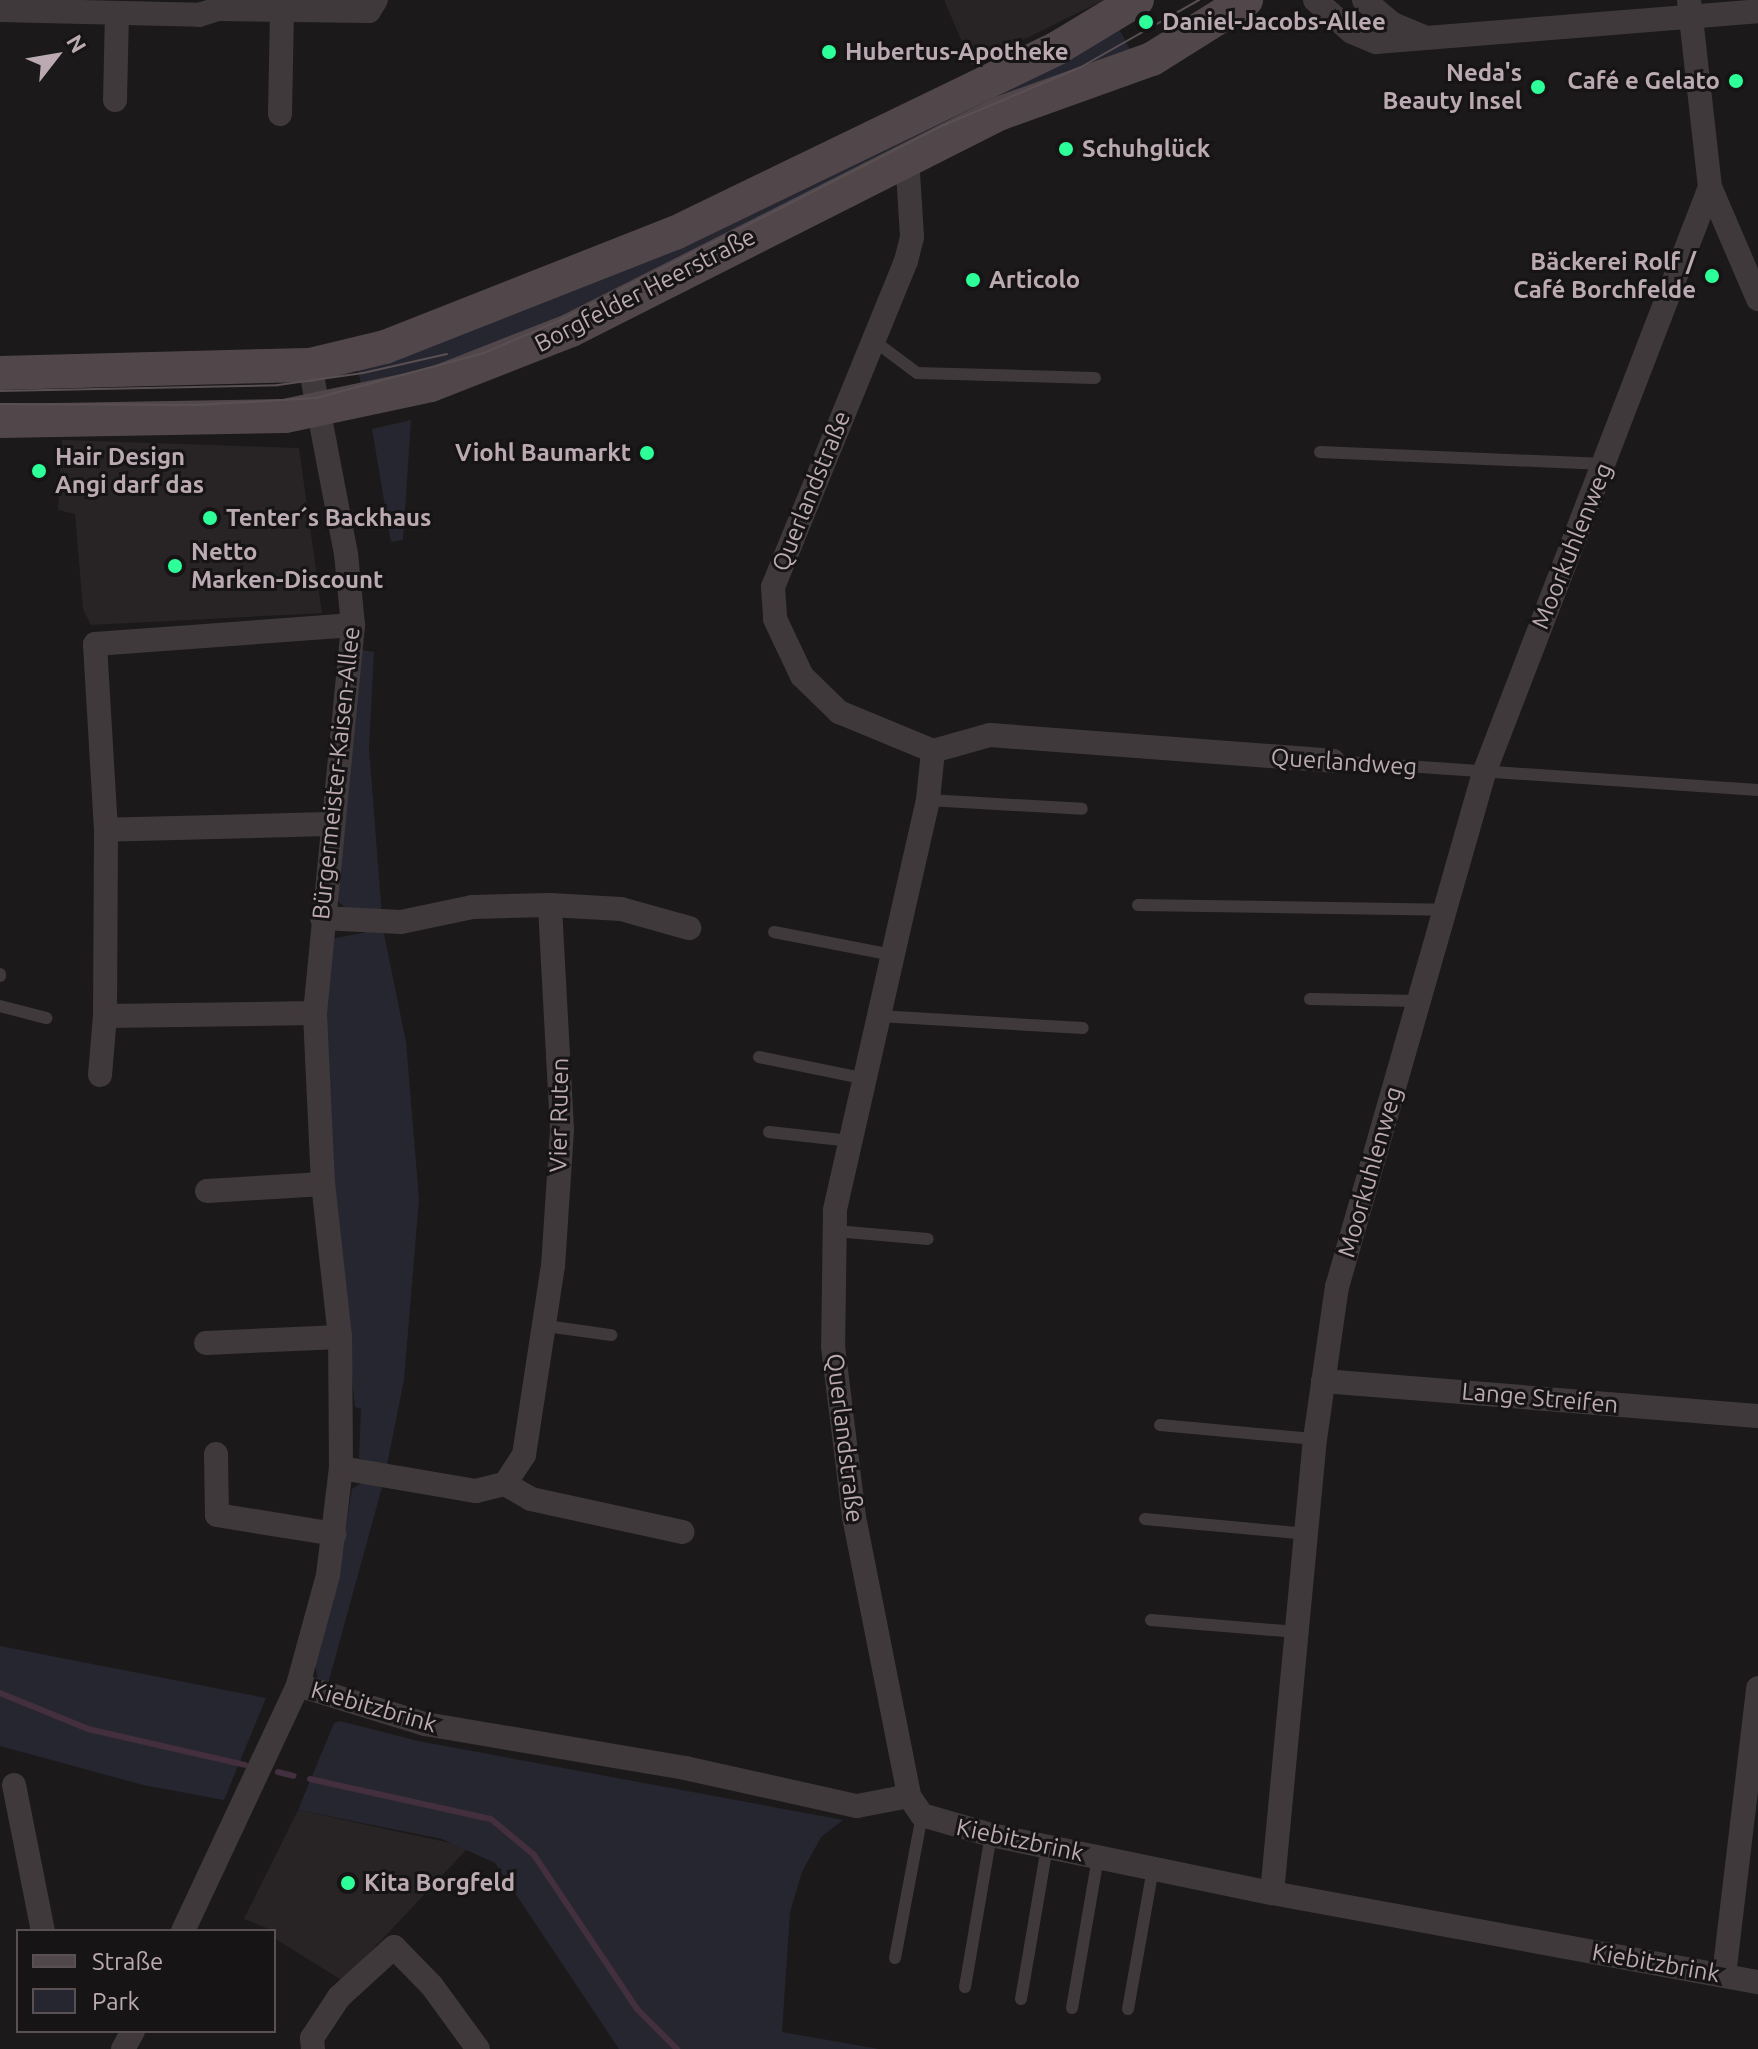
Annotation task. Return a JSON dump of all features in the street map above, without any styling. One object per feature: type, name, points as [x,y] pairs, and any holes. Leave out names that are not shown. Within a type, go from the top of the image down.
[{"type":"main road","name":"Borgfelder Heerstraße","points":[[0,373],[310,365],[457,322],[675,233],[1059,47],[1137,0]]},
{"type":"main road","name":"Borgfelder Heerstraße","points":[[0,421],[285,416],[431,385],[500,361],[1001,113],[1152,59],[1246,0]]},
{"type":"street","points":[[9,7],[117,14],[199,15],[218,5],[282,10],[369,11],[376,0]]},
{"type":"street","points":[[1315,0],[1352,32],[1376,42],[1429,40],[1691,8],[1758,11]]},
{"type":"street","points":[[1364,0],[1393,24],[1429,40]]},
{"type":"street","points":[[1691,8],[1697,99],[1710,187],[1758,299]]},
{"type":"street","points":[[280,114],[282,10]]},
{"type":"street","points":[[115,100],[117,14]]},
{"type":"street","name":"Querlandstraße","points":[[907,157],[912,237],[773,587],[775,619],[802,676],[839,712],[933,751],[928,800],[851,1141],[835,1231],[833,1346],[854,1517],[915,1806]]},
{"type":"street","name":"Moorkuhlenweg","points":[[1272,1893],[1315,1439],[1337,1287],[1484,773],[1710,187]]},
{"type":"street","name":"Bürgermeister-Kaisen-Allee","points":[[184,1929],[298,1685],[319,1620],[334,1534],[341,1468],[340,1337],[323,1184],[315,1013],[329,824],[353,625],[350,577],[310,365]]},
{"type":"street","points":[[100,1075],[105,1016],[106,830],[95,644],[353,625]]},
{"type":"street","name":"Querlandweg","points":[[933,751],[990,735],[1333,761]]},
{"type":"street","points":[[106,830],[329,824]]},
{"type":"street","points":[[322,918],[401,922],[472,907],[550,905],[621,909],[689,928]]},
{"type":"street","name":"Vier Ruten","points":[[505,1484],[524,1455],[546,1326],[562,1129],[550,905]]},
{"type":"street","points":[[105,1016],[315,1013]]},
{"type":"street","points":[[207,1191],[323,1184]]},
{"type":"street","points":[[206,1343],[340,1337]]},
{"type":"street","name":"Lange Streifen","points":[[1323,1381],[1758,1416]]},
{"type":"street","points":[[216,1454],[217,1515],[334,1534]]},
{"type":"street","points":[[341,1468],[476,1491],[505,1484],[531,1499],[682,1532]]},
{"type":"street","name":"Kiebitzbrink","points":[[298,1685],[425,1724],[685,1768],[857,1806],[915,1806],[991,1835],[1047,1847],[1272,1893],[1758,1982]]},
{"type":"street","points":[[1724,1975],[1758,1688]]},
{"type":"street","points":[[14,1785],[43,1929]]},
{"type":"street","points":[[313,2049],[312,2038],[339,1997],[394,1947],[432,1986],[478,2049]]},
{"type":"lane","points":[[872,338],[917,373],[1095,378]]},
{"type":"lane","points":[[1320,452],[1605,464]]},
{"type":"lane","name":"Querlandweg","points":[[1333,761],[1758,790]]},
{"type":"lane","points":[[928,800],[1082,809]]},
{"type":"lane","points":[[1138,905],[1445,910]]},
{"type":"lane","points":[[774,932],[892,955]]},
{"type":"lane","points":[[1310,999],[1419,1001]]},
{"type":"lane","points":[[0,1006],[46,1018]]},
{"type":"lane","points":[[879,1016],[1083,1028]]},
{"type":"lane","points":[[759,1057],[866,1079]]},
{"type":"lane","points":[[769,1132],[851,1141]]},
{"type":"lane","points":[[835,1231],[928,1239]]},
{"type":"lane","points":[[546,1326],[611,1335]]},
{"type":"lane","points":[[1160,1425],[1315,1439]]},
{"type":"lane","points":[[1145,1519],[1307,1534]]},
{"type":"lane","points":[[1151,1620],[1298,1632]]},
{"type":"lane","points":[[895,1958],[915,1806]]},
{"type":"lane","points":[[965,1987],[991,1835]]},
{"type":"lane","points":[[1021,1999],[1047,1847]]},
{"type":"lane","points":[[1072,2008],[1098,1857]]},
{"type":"lane","points":[[1128,2009],[1153,1869]]},
{"type":"shaded area","points":[[944,0],[1104,0],[972,65]]},
{"type":"shaded area","points":[[62,440],[299,448],[322,613],[91,625],[83,609],[75,514],[58,510]]},
{"type":"shaded area","name":"Kita Borgfeld","points":[[298,1810],[469,1847],[343,1981],[276,1939],[276,1929],[244,1919]]},
{"type":"green space","points":[[1117,25],[1132,53],[575,319],[363,394],[358,370]]},
{"type":"green space","points":[[411,420],[403,540],[391,542],[372,429]]},
{"type":"green space","points":[[362,650],[374,652],[369,748],[382,916],[350,911],[336,900]]},
{"type":"green space","points":[[383,929],[406,1042],[419,1199],[404,1380],[386,1470],[359,1458],[361,1409],[355,1407],[332,1177],[324,1012],[331,939]]},
{"type":"green space","points":[[365,1480],[384,1480],[328,1684],[318,1679],[315,1665],[337,1581],[352,1489]]},
{"type":"green space","points":[[0,1646],[266,1698],[224,1800],[143,1785],[0,1746]]},
{"type":"green space","points":[[340,1721],[418,1741],[843,1820],[821,1837],[802,1872],[790,1912],[782,2032],[879,2049],[619,2049],[495,1863],[442,1839],[298,1810],[334,1723]]},
{"type":"waterway","points":[[0,1693],[88,1729],[245,1765]]},
{"type":"waterway","points":[[278,1772],[294,1776]]},
{"type":"waterway","points":[[310,1779],[491,1819],[534,1855],[637,2009],[677,2049]]},
{"type":"tram line","points":[[0,404],[196,405],[316,398],[484,353],[561,320],[942,126],[1081,67],[1199,0]]},
{"type":"tram line","points":[[0,391],[278,385],[363,373],[447,354]]},
{"type":"place","name":"Daniel-Jacobs-Allee","points":[[1146,22]]},
{"type":"place","name":"Hubertus-Apotheke","points":[[829,52]]},
{"type":"place","name":"Café e Gelato","points":[[1736,81]]},
{"type":"place","name":"Neda's Beauty Insel","points":[[1538,87]]},
{"type":"place","name":"Schuhglück","points":[[1066,149]]},
{"type":"place","name":"Bäckerei Rolf / Café Borchfelde","points":[[1712,276]]},
{"type":"place","name":"Articolo","points":[[973,280]]},
{"type":"place","name":"Viohl Baumarkt","points":[[647,453]]},
{"type":"place","name":"Hair Design Angi darf das","points":[[39,471]]},
{"type":"place","name":"Tenter´s Backhaus","points":[[210,518]]},
{"type":"place","name":"Netto Marken-Discount","points":[[175,566]]},
{"type":"place","name":"Kita Borgfeld","points":[[348,1883]]}]
